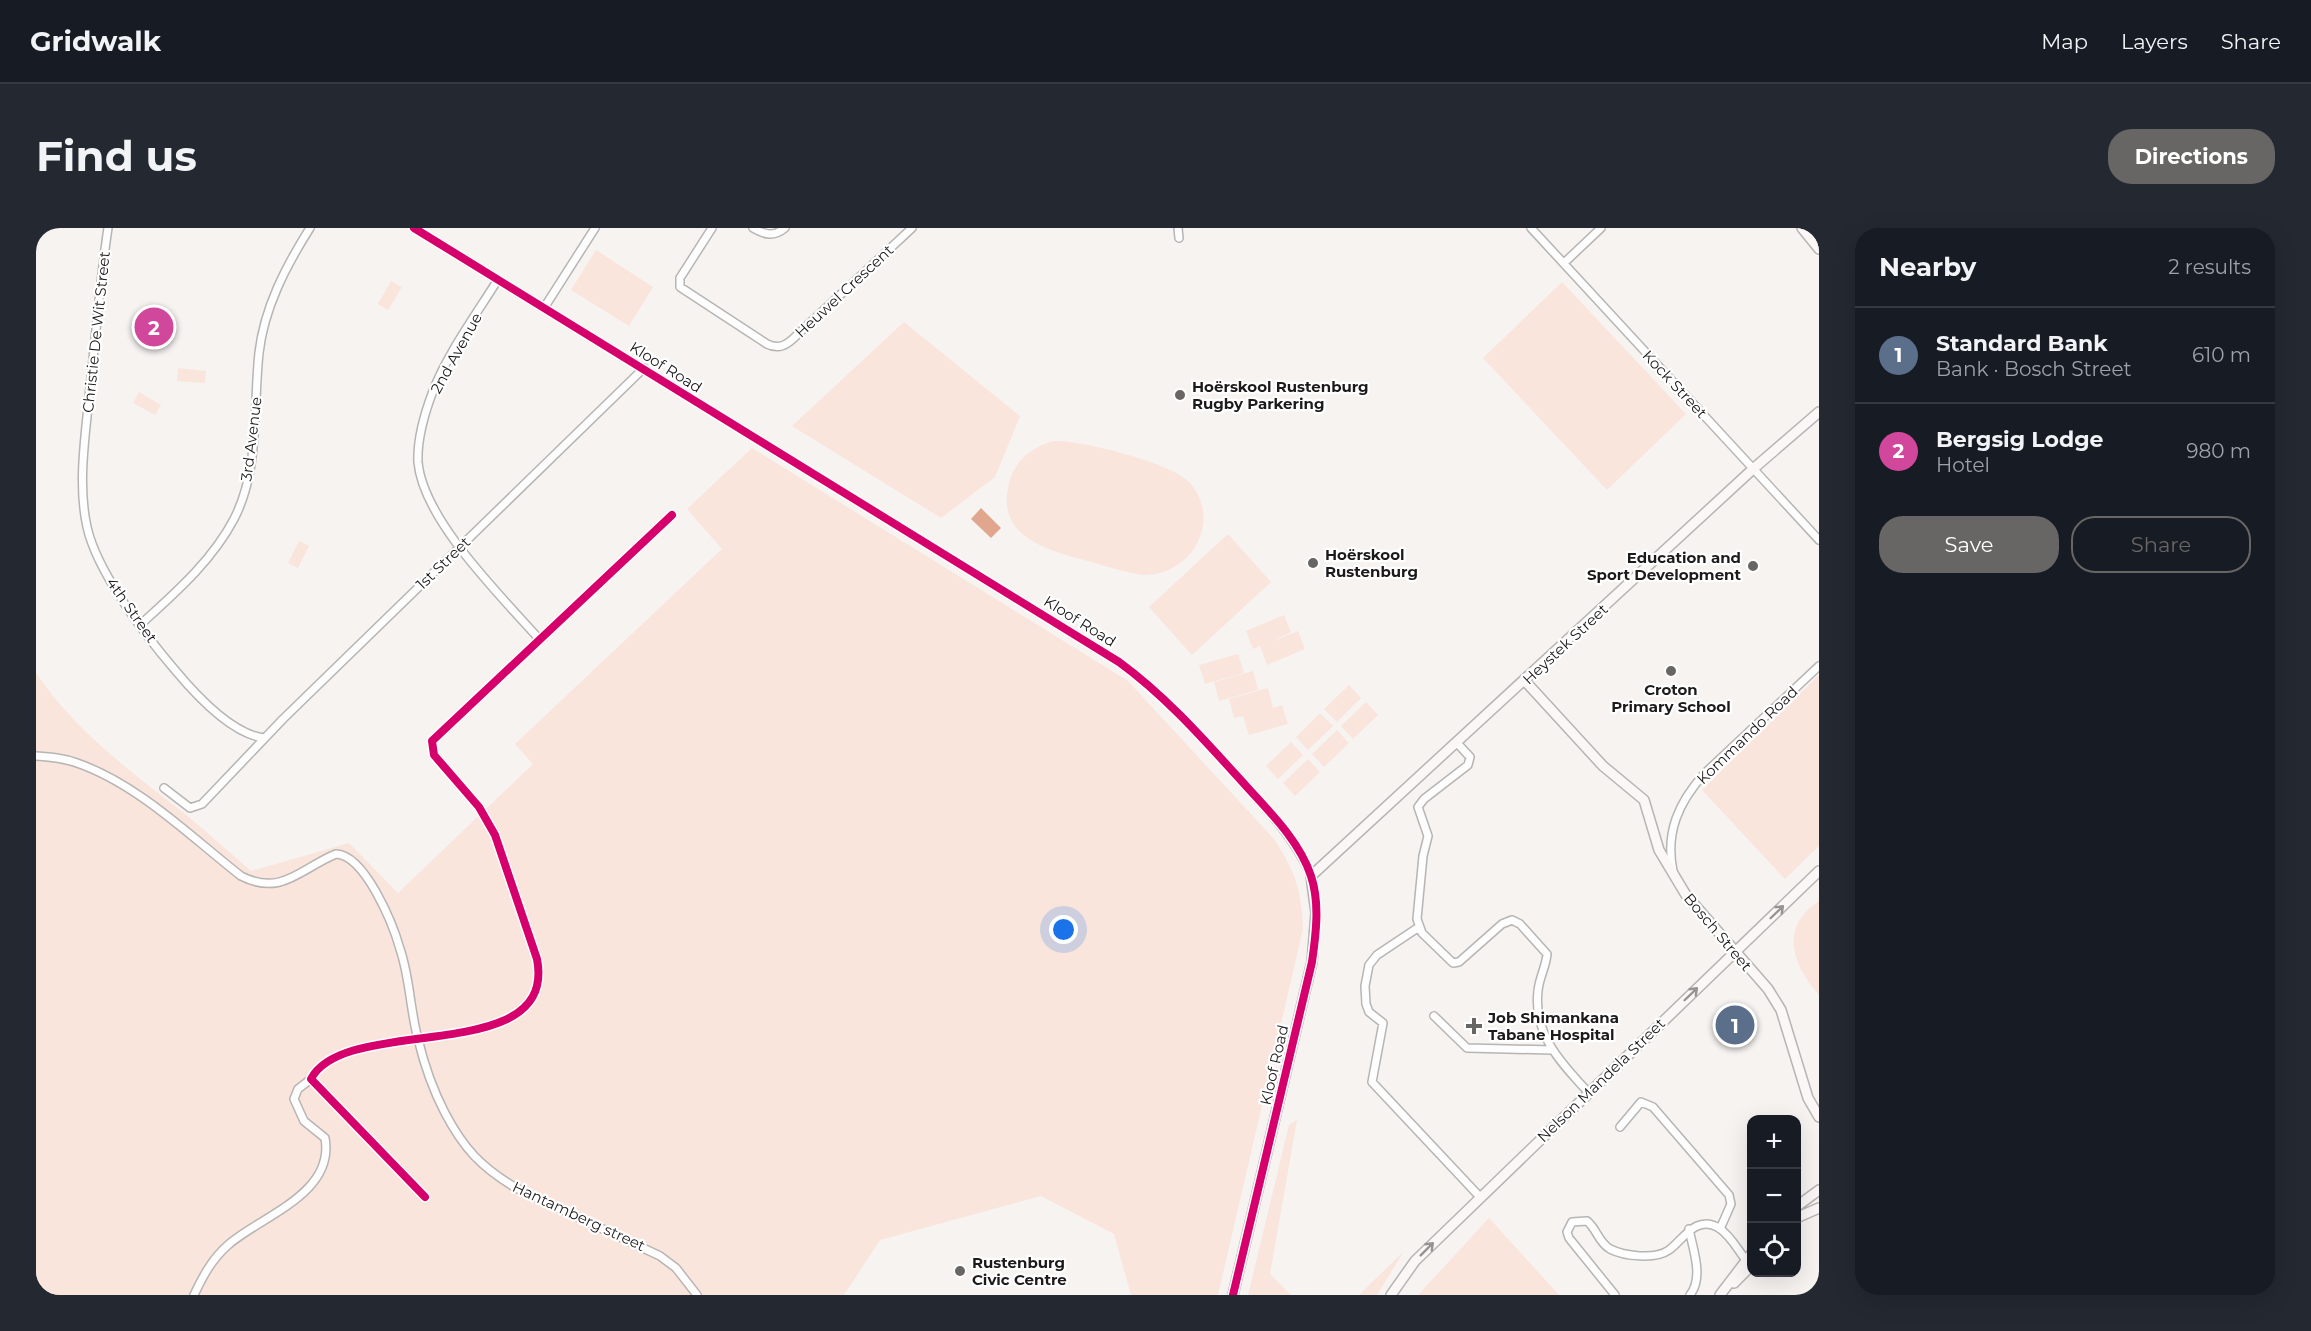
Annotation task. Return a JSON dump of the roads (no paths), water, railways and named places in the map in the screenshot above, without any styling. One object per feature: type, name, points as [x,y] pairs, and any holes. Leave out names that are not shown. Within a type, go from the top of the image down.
[{"type":"street","name":"Christie De Wit Street","points":[[86,435],[108,228]]},
{"type":"street","name":"3rd Avenue","points":[[141,624],[179,590],[213,551],[234,519],[247,478],[263,332],[277,288],[310,228]]},
{"type":"street","name":"Kloof Road","points":[[414,228],[1052,620],[1144,680],[1197,733],[1268,812],[1297,849],[1311,876],[1316,913],[1312,962],[1233,1295]]},
{"type":"street","points":[[544,308],[595,228]]},
{"type":"street","name":"Heuwel Crescent","points":[[712,228],[680,278],[680,287],[766,344],[777,348],[788,344],[912,228]]},
{"type":"street","points":[[753,228],[769,235],[779,233],[785,228]]},
{"type":"street","points":[[1178,228],[1179,238]]},
{"type":"street","name":"Kock Street","points":[[1531,228],[1819,540]]},
{"type":"street","points":[[1564,263],[1601,228]]},
{"type":"street","points":[[1795,228],[1804,232],[1819,249]]},
{"type":"street","name":"2nd Avenue","points":[[497,281],[433,390],[418,461],[424,489],[460,547],[540,640]]},
{"type":"street","name":"1st Street","points":[[164,788],[189,808],[202,804],[264,738],[644,368]]},
{"type":"street","name":"Heystek Street","points":[[1311,876],[1753,469],[1819,412]]},
{"type":"street","name":"4th Street","points":[[86,435],[83,485],[87,528],[103,568],[167,661],[201,699],[247,732],[264,738]]},
{"type":"street","points":[[194,1295],[219,1254],[239,1236],[303,1195],[317,1176],[325,1156],[325,1138],[304,1121],[294,1099],[298,1089],[341,1053],[418,1040],[490,1024],[522,1008],[536,991],[539,970],[537,959],[495,835],[479,807],[438,760],[431,746],[441,730],[672,515]]},
{"type":"street","name":"Kommando Road","points":[[1675,877],[1670,858],[1672,833],[1675,816],[1689,791],[1704,774],[1819,666]]},
{"type":"street","name":"Bosch Street","points":[[1525,681],[1603,766],[1644,800],[1655,839],[1691,902],[1768,989],[1781,1010],[1808,1098],[1819,1117]]},
{"type":"street","points":[[1457,743],[1470,757],[1468,765],[1424,799],[1418,807],[1428,836],[1417,900],[1419,927],[1453,963],[1459,962],[1502,924],[1512,920],[1520,924],[1547,954],[1538,985],[1538,1006],[1542,1029],[1552,1050],[1588,1092]]},
{"type":"street","name":"Hantamberg street","points":[[36,756],[75,762],[108,777],[155,809],[249,880],[266,884],[302,875],[329,857],[343,854],[356,864],[369,881],[401,951],[418,1040],[444,1112],[469,1153],[493,1175],[660,1256],[676,1268],[697,1295]]},
{"type":"street","name":"Nelson Mandela Street","points":[[1390,1295],[1415,1261],[1819,871]]},
{"type":"street","points":[[1419,927],[1373,959],[1366,974],[1368,1009],[1383,1023],[1372,1082],[1480,1197]]},
{"type":"street","points":[[1434,1016],[1467,1048],[1552,1050]]},
{"type":"street","points":[[311,1078],[425,1197]]},
{"type":"street","points":[[1620,1127],[1641,1102],[1653,1107],[1729,1195],[1731,1204],[1720,1229]]},
{"type":"street","points":[[1801,1205],[1819,1190]]},
{"type":"street","points":[[1801,1216],[1819,1208]]},
{"type":"street","points":[[1615,1295],[1569,1238],[1567,1232],[1572,1222],[1587,1221],[1602,1243],[1625,1254],[1663,1253],[1689,1229],[1707,1225],[1720,1229],[1747,1256]]},
{"type":"street","points":[[1689,1229],[1698,1278],[1696,1287],[1690,1295]]},
{"type":"street","points":[[1722,1292],[1747,1263]]},
{"type":"place","name":"Bergsig Lodge","points":[[154,327]]},
{"type":"place","name":"Hoërskool Rustenburg Rugby Parkering","points":[[1180,395]]},
{"type":"place","name":"Hoërskool Rustenburg","points":[[1313,563]]},
{"type":"place","name":"Education and Sport Development","points":[[1753,566]]},
{"type":"place","name":"Croton Primary School","points":[[1671,671]]},
{"type":"place","name":"Standard Bank","points":[[1735,1025]]},
{"type":"place","name":"Job Shimankana Tabane Hospital","points":[[1474,1026]]},
{"type":"place","name":"Rustenburg Civic Centre","points":[[960,1271]]}]
